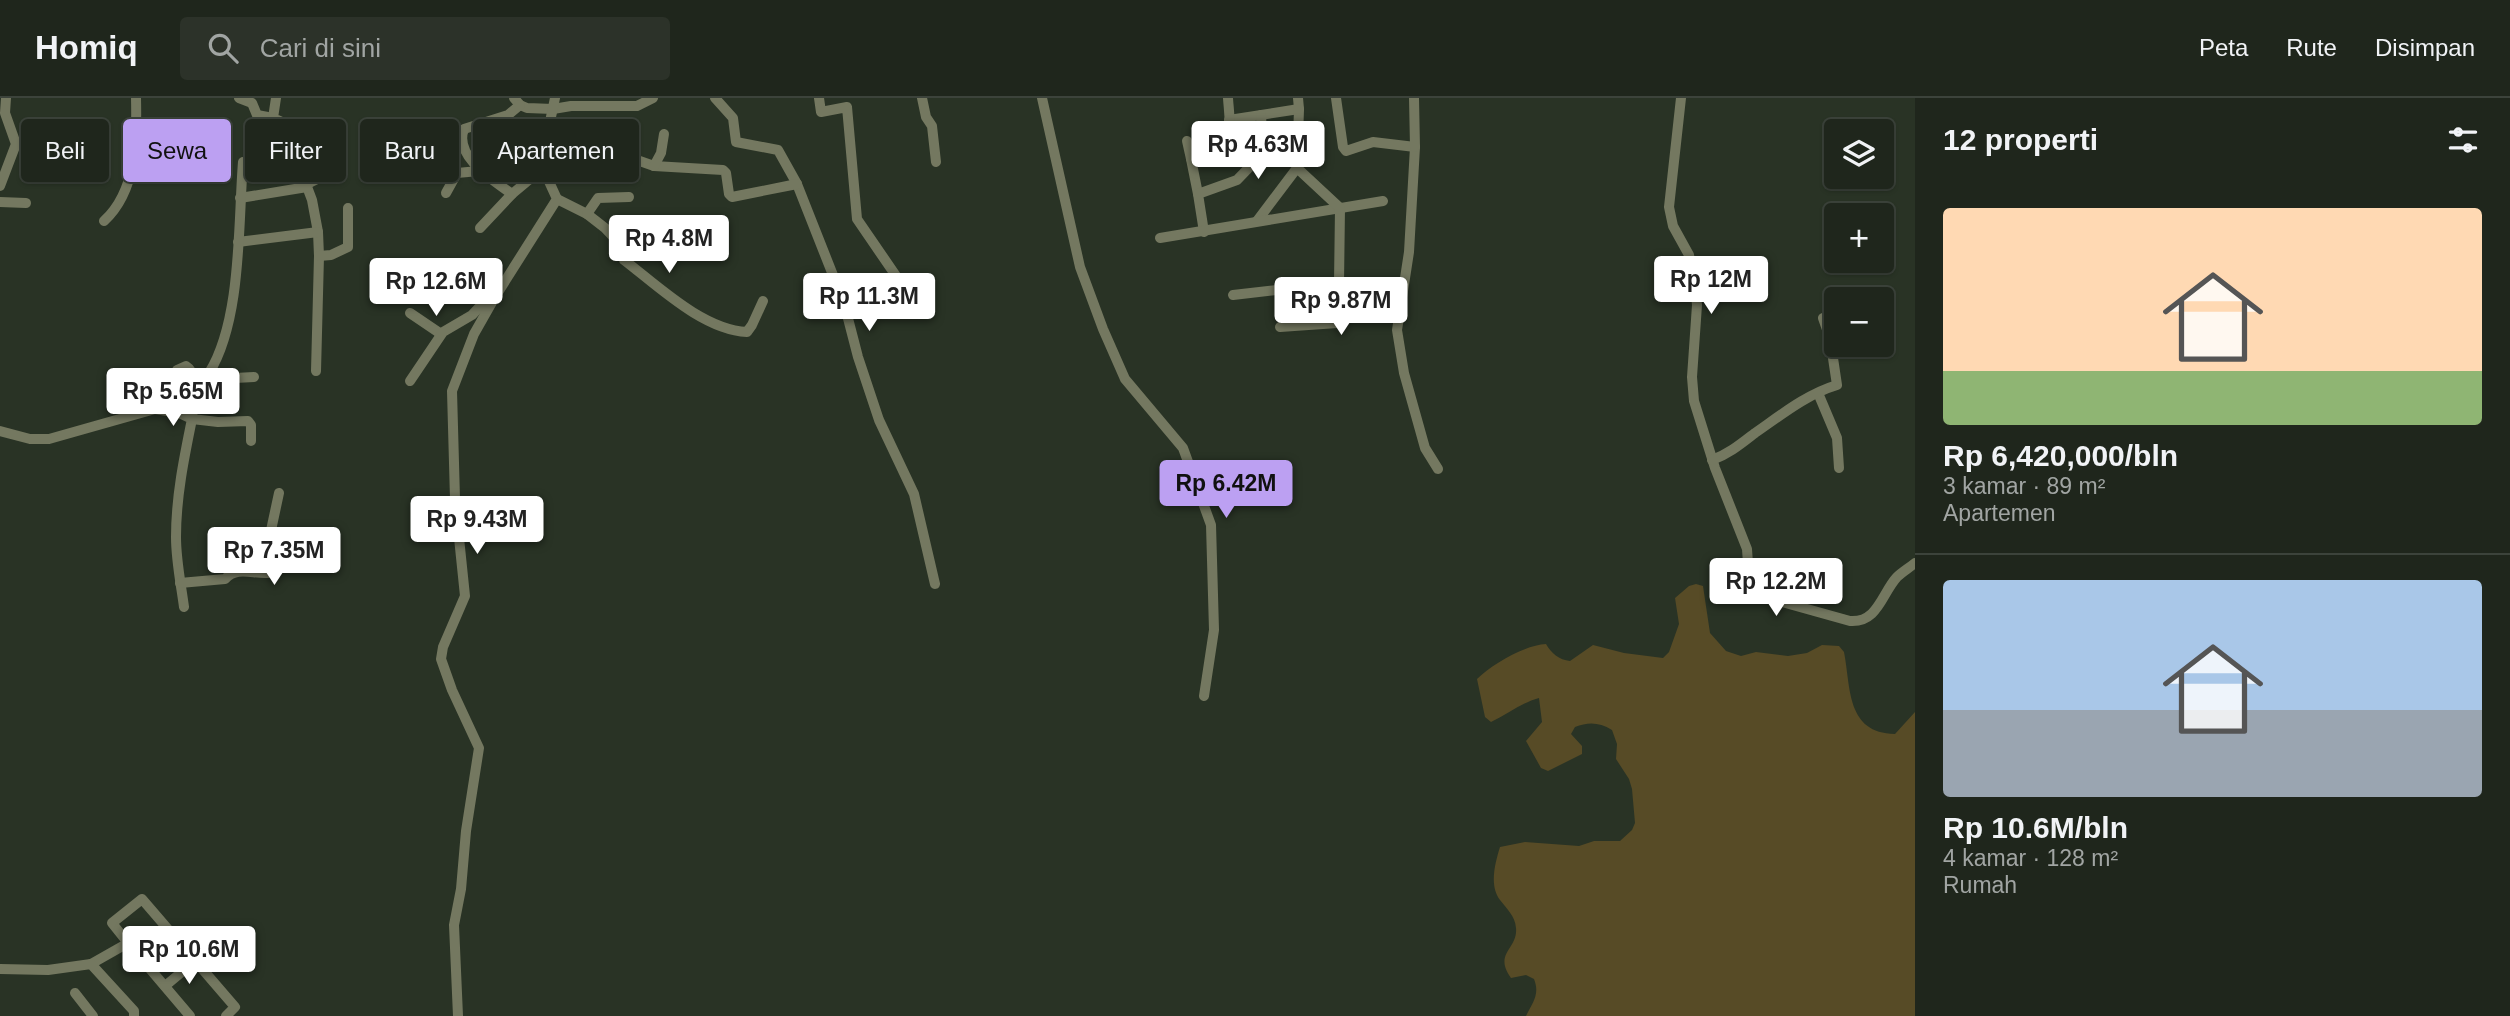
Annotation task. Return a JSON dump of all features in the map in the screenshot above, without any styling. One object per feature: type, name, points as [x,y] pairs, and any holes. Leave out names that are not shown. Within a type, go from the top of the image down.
[{"type":"street","points":[[0,186],[16,144],[6,113],[6,98]]},
{"type":"street","points":[[104,221],[116,206],[130,174],[137,131],[136,98]]},
{"type":"street","points":[[239,98],[252,103],[257,115],[273,118],[283,124],[307,186],[318,232],[316,371]]},
{"type":"street","points":[[273,118],[276,98]]},
{"type":"street","points":[[497,119],[508,115],[517,101],[527,108],[554,103],[572,106],[637,106],[653,98]]},
{"type":"street","points":[[715,98],[733,118],[736,142],[778,150],[797,184],[847,310],[858,358],[879,420],[914,494],[935,584]]},
{"type":"street","points":[[819,98],[821,112],[847,107],[857,219],[905,289]]},
{"type":"street","points":[[922,98],[926,117],[932,126],[936,162]]},
{"type":"street","points":[[1042,98],[1080,267],[1103,330],[1125,379],[1182,448],[1211,525],[1214,630],[1204,696]]},
{"type":"street","points":[[1191,159],[1213,155],[1221,150],[1230,136],[1228,98]]},
{"type":"street","points":[[1336,98],[1343,148],[1346,151],[1373,142],[1415,147]]},
{"type":"street","points":[[1414,98],[1415,147],[1409,252],[1397,330],[1407,384],[1424,448],[1438,468]]},
{"type":"street","points":[[1681,98],[1669,207],[1673,226],[1689,256],[1695,284],[1697,305],[1692,377],[1695,401],[1712,460],[1748,549],[1749,592],[1752,596],[1850,621],[1861,621],[1873,613],[1897,577],[1915,563]]},
{"type":"street","points":[[1229,120],[1262,115],[1299,103],[1297,168],[1257,221]]},
{"type":"street","points":[[1198,194],[1231,183],[1244,174],[1263,153],[1262,115]]},
{"type":"street","points":[[473,127],[463,131],[462,141],[473,162]]},
{"type":"street","points":[[654,166],[661,153],[664,134]]},
{"type":"street","points":[[1187,141],[1204,232]]},
{"type":"street","points":[[639,161],[654,166],[723,170],[732,197],[797,184]]},
{"type":"street","points":[[209,373],[225,336],[235,280],[243,162]]},
{"type":"street","points":[[1280,327],[1337,323],[1340,208],[1297,168]]},
{"type":"street","points":[[446,193],[457,173],[473,172]]},
{"type":"street","points":[[240,198],[307,186],[314,182]]},
{"type":"street","points":[[495,182],[512,194]]},
{"type":"street","points":[[480,228],[526,182]]},
{"type":"street","points":[[548,182],[557,199],[587,214],[605,228],[623,247],[624,260],[682,304],[717,326],[733,332],[747,332],[763,300]]},
{"type":"street","points":[[587,214],[598,198],[629,197]]},
{"type":"street","points":[[458,1016],[454,925],[479,748],[452,691],[441,659],[443,647],[465,596],[455,499],[452,391],[474,334],[557,199]]},
{"type":"street","points":[[1160,238],[1383,201]]},
{"type":"street","points":[[0,202],[26,202]]},
{"type":"street","points":[[319,256],[331,255],[348,247],[348,208]]},
{"type":"street","points":[[237,242],[318,232]]},
{"type":"street","points":[[1233,295],[1339,283]]},
{"type":"street","points":[[410,380],[441,334],[472,315],[488,298],[495,297]]},
{"type":"street","points":[[410,313],[441,334]]},
{"type":"street","points":[[1712,460],[1732,451],[1788,409],[1837,384],[1830,338],[1823,318]]},
{"type":"street","points":[[167,410],[177,370],[186,366],[194,374],[192,419],[177,510],[176,539],[184,607]]},
{"type":"street","points":[[194,374],[209,373],[216,379],[254,377]]},
{"type":"street","points":[[1818,393],[1837,438],[1839,468]]},
{"type":"street","points":[[0,430],[30,439],[50,439],[110,424],[150,410],[167,410],[192,419],[248,421],[251,425],[251,441]]},
{"type":"street","points":[[180,583],[225,579],[230,573],[238,571],[268,573],[270,534],[279,493]]},
{"type":"street","points":[[190,1016],[112,923],[142,899],[235,1007],[226,1016]]},
{"type":"street","points":[[0,969],[48,970],[91,964],[128,943]]},
{"type":"street","points":[[164,986],[195,961]]},
{"type":"street","points":[[91,964],[134,1011],[134,1016]]},
{"type":"street","points":[[75,993],[93,1016]]},
{"type":"shaded area","points":[[1689,586],[1703,586],[1710,633],[1726,651],[1741,656],[1756,652],[1788,656],[1807,653],[1822,645],[1839,646],[1844,652],[1854,706],[1867,726],[1879,732],[1895,734],[1915,712],[1915,1016],[1526,1016],[1535,998],[1536,984],[1534,979],[1526,975],[1511,978],[1504,963],[1514,941],[1516,928],[1495,888],[1495,867],[1500,847],[1525,842],[1579,846],[1594,841],[1620,841],[1632,830],[1635,823],[1632,789],[1616,759],[1617,744],[1612,730],[1593,724],[1575,727],[1571,734],[1582,746],[1582,754],[1548,771],[1541,768],[1526,741],[1542,722],[1539,698],[1491,722],[1485,717],[1477,679],[1509,656],[1546,644],[1556,656],[1570,661],[1593,645],[1624,653],[1663,658],[1669,652],[1679,624],[1675,598]]}]
